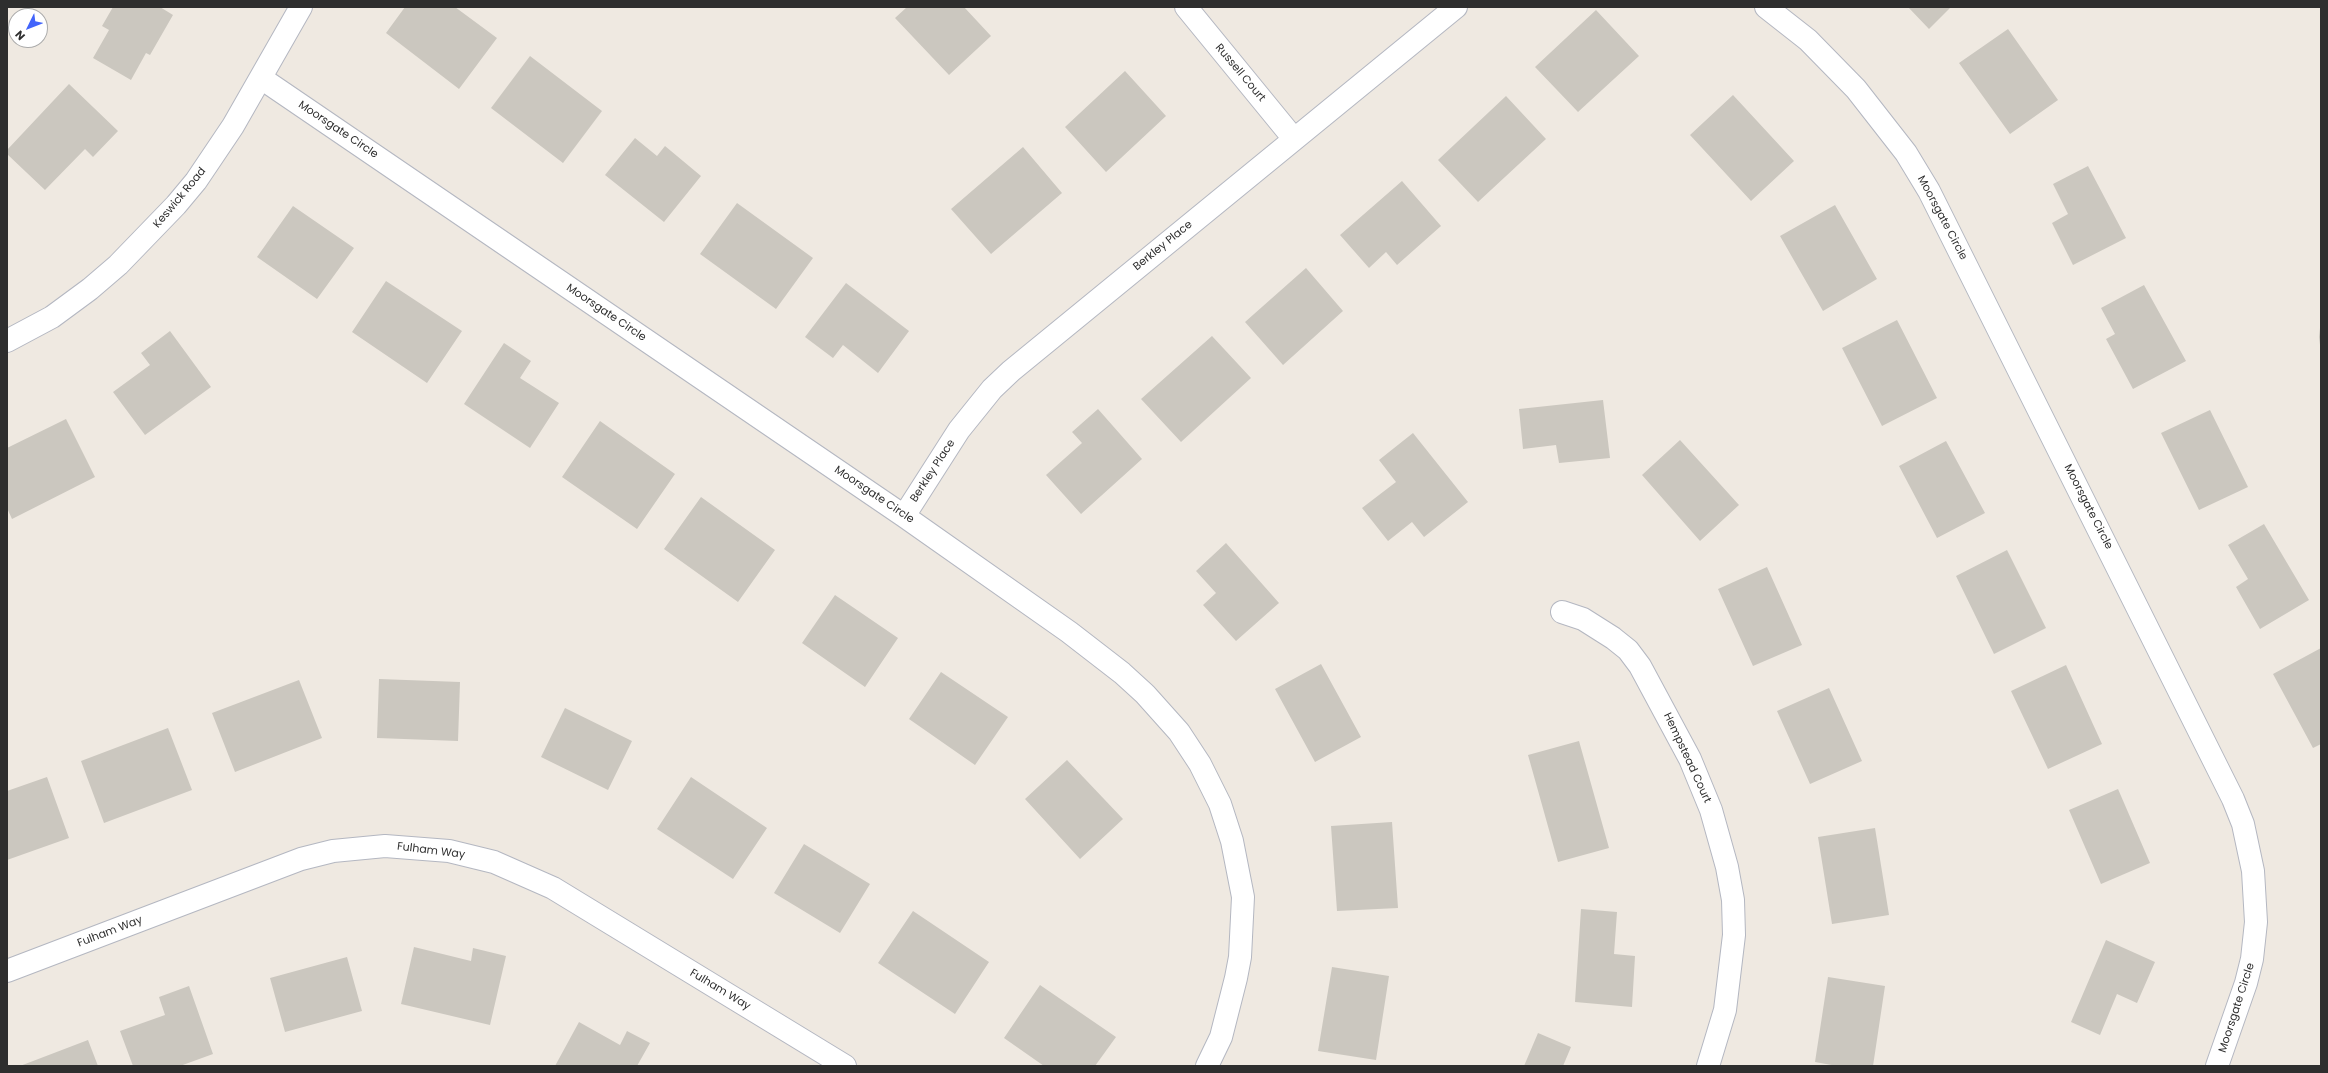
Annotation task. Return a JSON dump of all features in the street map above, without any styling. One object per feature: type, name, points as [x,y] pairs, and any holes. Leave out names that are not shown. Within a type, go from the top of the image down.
[{"type":"street","name":"Keswick Road","points":[[7,341],[52,317],[90,290],[148,235],[196,180],[233,126],[301,7]]},
{"type":"street","name":"Russell Court","points":[[1186,7],[1294,139]]},
{"type":"street","name":"Berkley Place","points":[[904,516],[959,430],[992,389],[1456,7]]},
{"type":"street","name":"Moorsgate Circle","points":[[1766,7],[1808,40],[1856,89],[1906,153],[1929,191],[2233,799],[2242,824],[2253,871],[2256,922],[2252,959],[2246,983],[2217,1066]]},
{"type":"street","name":"Moorsgate Circle","points":[[261,78],[904,516],[1069,632],[1122,672],[1145,694],[1179,732],[1200,764],[1220,804],[1227,825],[1243,897],[1241,944],[1236,978],[1221,1037],[1207,1066]]},
{"type":"street","name":"Hempstead Court","points":[[1562,612],[1588,622],[1613,638],[1628,650],[1640,666],[1690,759],[1712,810],[1727,867],[1732,900],[1734,935],[1725,1010],[1708,1066]]},
{"type":"street","name":"Fulham Way","points":[[7,970],[302,858],[333,850],[385,846],[449,851],[494,862],[553,888],[845,1066]]},
{"type":"building","points":[[113,7],[160,7],[173,15],[150,55],[146,53],[131,80],[93,58],[109,30],[102,26]]},
{"type":"building","points":[[405,7],[455,7],[497,38],[459,89],[386,33]]},
{"type":"building","points":[[907,7],[964,7],[991,36],[949,75],[895,18]]},
{"type":"building","points":[[1908,7],[1951,7],[1929,29]]},
{"type":"building","points":[[1596,10],[1639,56],[1578,112],[1535,67]]},
{"type":"building","points":[[2008,29],[2058,100],[2010,134],[1959,63]]},
{"type":"building","points":[[530,56],[602,111],[563,163],[491,108]]},
{"type":"building","points":[[1125,71],[1166,116],[1106,172],[1065,127]]},
{"type":"building","points":[[69,84],[118,131],[93,157],[85,149],[45,190],[7,154],[7,150]]},
{"type":"building","points":[[1733,95],[1794,161],[1751,201],[1690,135]]},
{"type":"building","points":[[1506,96],[1546,139],[1478,202],[1438,160]]},
{"type":"building","points":[[635,138],[657,156],[665,146],[701,176],[664,222],[605,175]]},
{"type":"building","points":[[1023,147],[1062,193],[991,254],[951,209]]},
{"type":"building","points":[[2088,166],[2126,238],[2073,265],[2052,223],[2068,214],[2053,184]]},
{"type":"building","points":[[1402,181],[1441,226],[1397,265],[1386,252],[1369,268],[1340,235]]},
{"type":"building","points":[[737,203],[813,258],[776,309],[700,254]]},
{"type":"building","points":[[1835,205],[1877,279],[1823,311],[1780,236]]},
{"type":"building","points":[[293,206],[354,248],[317,299],[257,257]]},
{"type":"building","points":[[1306,268],[1343,311],[1283,365],[1245,322]]},
{"type":"building","points":[[386,281],[462,331],[427,383],[352,332]]},
{"type":"building","points":[[846,283],[909,331],[878,373],[843,345],[833,358],[805,337]]},
{"type":"building","points":[[2144,285],[2186,361],[2133,389],[2106,339],[2115,334],[2101,308]]},
{"type":"building","points":[[1897,320],[1937,398],[1882,426],[1842,348]]},
{"type":"building","points":[[2321,328],[2320,345],[2319,337]]},
{"type":"building","points":[[170,331],[211,387],[145,435],[113,392],[150,365],[141,353]]},
{"type":"building","points":[[1212,336],[1251,378],[1181,442],[1141,399]]},
{"type":"building","points":[[504,343],[531,361],[520,378],[559,403],[530,448],[464,404]]},
{"type":"building","points":[[1603,400],[1610,458],[1559,463],[1556,445],[1523,449],[1519,409]]},
{"type":"building","points":[[1098,409],[1142,459],[1081,514],[1046,475],[1082,443],[1072,432]]},
{"type":"building","points":[[2210,410],[2248,487],[2199,510],[2161,433]]},
{"type":"building","points":[[66,419],[95,477],[12,519],[7,508],[7,448]]},
{"type":"building","points":[[600,421],[675,474],[637,529],[562,477]]},
{"type":"building","points":[[1413,433],[1468,502],[1424,537],[1412,522],[1388,541],[1362,508],[1396,482],[1379,460]]},
{"type":"building","points":[[1680,440],[1739,505],[1700,541],[1642,475]]},
{"type":"building","points":[[1946,441],[1985,513],[1937,538],[1899,466]]},
{"type":"building","points":[[701,497],[775,550],[738,602],[664,549]]},
{"type":"building","points":[[2264,524],[2309,600],[2260,629],[2236,587],[2248,579],[2228,545]]},
{"type":"building","points":[[1226,543],[1279,603],[1236,641],[1203,605],[1216,593],[1196,571]]},
{"type":"building","points":[[2007,550],[2046,628],[1994,654],[1956,576]]},
{"type":"building","points":[[1767,567],[1802,645],[1753,666],[1718,589]]},
{"type":"building","points":[[835,595],[898,638],[865,687],[802,643]]},
{"type":"building","points":[[2321,648],[2321,744],[2313,748],[2273,674]]},
{"type":"building","points":[[1321,664],[1361,737],[1315,762],[1275,689]]},
{"type":"building","points":[[2066,665],[2102,744],[2048,769],[2011,691]]},
{"type":"building","points":[[941,672],[1008,717],[975,765],[909,719]]},
{"type":"building","points":[[379,679],[460,682],[458,741],[377,738]]},
{"type":"building","points":[[299,680],[322,738],[235,772],[212,713]]},
{"type":"building","points":[[1829,688],[1862,761],[1810,784],[1777,711]]},
{"type":"building","points":[[565,708],[632,741],[608,790],[541,757]]},
{"type":"building","points":[[168,728],[192,790],[104,823],[81,761]]},
{"type":"building","points":[[1579,741],[1609,848],[1558,862],[1528,755]]},
{"type":"building","points":[[1067,760],[1123,819],[1080,859],[1025,799]]},
{"type":"building","points":[[47,777],[69,838],[7,860],[7,791]]},
{"type":"building","points":[[691,777],[767,828],[733,879],[657,829]]},
{"type":"building","points":[[2118,789],[2150,863],[2101,884],[2069,810]]},
{"type":"building","points":[[1392,822],[1398,908],[1337,911],[1331,826]]},
{"type":"building","points":[[1875,828],[1889,915],[1832,924],[1818,837]]},
{"type":"building","points":[[804,844],[870,884],[840,933],[774,893]]},
{"type":"building","points":[[1581,909],[1617,912],[1614,954],[1635,956],[1632,1007],[1575,1002]]},
{"type":"building","points":[[913,911],[989,962],[955,1014],[878,963]]},
{"type":"building","points":[[2106,940],[2155,962],[2137,1003],[2117,994],[2100,1035],[2071,1022]]},
{"type":"building","points":[[414,947],[471,961],[473,948],[506,956],[490,1025],[401,1004]]},
{"type":"building","points":[[347,957],[362,1011],[285,1032],[270,978]]},
{"type":"building","points":[[1332,967],[1389,976],[1376,1060],[1318,1051]]},
{"type":"building","points":[[1828,977],[1885,986],[1873,1066],[1837,1066],[1815,1062]]},
{"type":"building","points":[[1040,985],[1116,1037],[1095,1066],[1044,1066],[1004,1038]]},
{"type":"building","points":[[189,986],[213,1054],[180,1066],[133,1066],[120,1031],[165,1015],[159,997]]},
{"type":"building","points":[[579,1022],[620,1045],[627,1031],[650,1043],[637,1066],[555,1066]]},
{"type":"building","points":[[1538,1033],[1571,1047],[1563,1066],[1524,1066]]},
{"type":"building","points":[[88,1040],[98,1066],[20,1066]]}]
